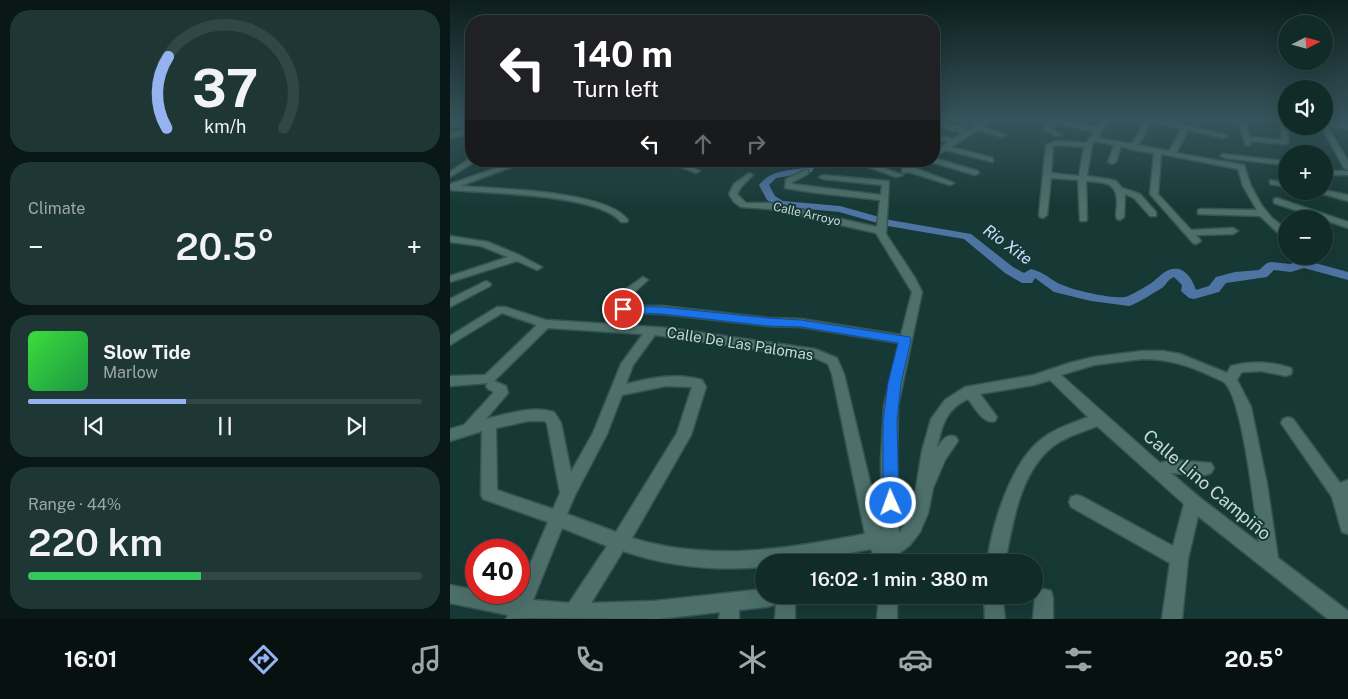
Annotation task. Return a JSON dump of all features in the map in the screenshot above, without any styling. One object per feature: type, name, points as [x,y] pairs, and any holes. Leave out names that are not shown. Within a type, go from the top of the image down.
[{"type":"street","points":[[948,148],[990,160]]},
{"type":"street","points":[[1043,214],[1050,148]]},
{"type":"street","points":[[1082,219],[1082,178],[1089,148]]},
{"type":"street","points":[[1112,162],[1117,148]]},
{"type":"street","points":[[1133,148],[1171,155],[1225,150],[1278,161]]},
{"type":"street","points":[[1171,155],[1175,148]]},
{"type":"street","points":[[1221,148],[1243,169],[1247,187],[1264,213],[1278,227]]},
{"type":"street","points":[[1338,148],[1348,168]]},
{"type":"street","points":[[1158,152],[1154,194],[1196,241]]},
{"type":"street","points":[[940,157],[975,172]]},
{"type":"street","points":[[450,175],[465,165]]},
{"type":"street","points":[[450,187],[507,167]]},
{"type":"street","points":[[687,167],[696,171]]},
{"type":"street","points":[[874,167],[899,175]]},
{"type":"street","points":[[823,177],[886,183],[911,167]]},
{"type":"street","points":[[921,167],[950,183]]},
{"type":"street","name":"Calle Arroyo","points":[[805,172],[788,183],[789,187],[884,198]]},
{"type":"street","points":[[1333,173],[1348,173]]},
{"type":"street","name":"Calle Arroyo","points":[[749,175],[737,186],[734,194],[735,198],[744,205],[770,206],[881,225]]},
{"type":"street","points":[[1048,175],[1111,181],[1120,190],[1137,196],[1153,214]]},
{"type":"street","points":[[1273,182],[1278,183]]},
{"type":"street","points":[[886,183],[881,225],[916,289],[895,383],[890,421],[891,519],[888,554]]},
{"type":"street","points":[[450,187],[564,196],[615,213],[624,220]]},
{"type":"street","points":[[1120,190],[1120,217]]},
{"type":"street","points":[[1333,195],[1348,198]]},
{"type":"street","points":[[1277,201],[1348,225]]},
{"type":"street","points":[[1200,212],[1264,213]]},
{"type":"street","points":[[1189,233],[1233,231]]},
{"type":"street","points":[[450,239],[482,242],[537,267]]},
{"type":"street","points":[[450,278],[517,258]]},
{"type":"street","points":[[634,329],[620,304],[622,299],[643,280]]},
{"type":"street","points":[[450,304],[486,284]]},
{"type":"street","name":"Calle De Las Palomas","points":[[450,341],[501,309],[545,324],[652,331],[815,353],[833,361],[838,374],[875,540],[885,554]]},
{"type":"street","points":[[623,309],[662,310],[768,322],[801,323],[905,340]]},
{"type":"street","points":[[450,381],[489,378],[545,324]]},
{"type":"street","points":[[519,614],[557,518],[568,493],[600,434],[627,364],[652,331]]},
{"type":"street","points":[[927,486],[927,453],[937,420],[947,407],[970,391],[1033,380],[1093,360],[1161,355],[1187,361],[1230,380],[1244,407],[1259,484],[1270,562]]},
{"type":"street","points":[[1230,380],[1236,369],[1247,366],[1263,365],[1286,372]]},
{"type":"street","name":"Calle Lino Campiño","points":[[1052,374],[1192,502],[1343,619]]},
{"type":"street","points":[[571,616],[619,543],[684,435],[699,387],[697,383],[685,380],[656,381],[616,392]]},
{"type":"street","points":[[469,429],[501,393],[500,389],[494,386]]},
{"type":"street","points":[[970,391],[990,417]]},
{"type":"street","points":[[450,434],[539,415],[546,415],[552,418],[568,493]]},
{"type":"street","points":[[997,554],[1014,489],[1030,463],[1046,443],[1099,419]]},
{"type":"street","points":[[1288,423],[1344,490],[1348,526]]},
{"type":"street","points":[[489,425],[489,494],[557,518],[619,543],[662,554],[710,560],[755,561]]},
{"type":"street","points":[[891,554],[910,533],[920,513],[927,486],[940,457],[951,441]]},
{"type":"street","points":[[1157,471],[1172,466],[1206,468]]},
{"type":"street","points":[[1077,502],[1179,559]]},
{"type":"street","points":[[1172,619],[1179,559],[1192,502]]},
{"type":"street","points":[[815,554],[875,540]]},
{"type":"street","points":[[450,594],[519,614],[571,616],[652,615],[729,610],[755,602]]},
{"type":"street","points":[[1043,619],[1044,598]]},
{"type":"street","points":[[785,619],[786,604]]},
{"type":"street","points":[[887,619],[888,604]]},
{"type":"street","points":[[995,604],[996,619]]},
{"type":"waterway","name":"Rio Xite","points":[[810,167],[809,170],[773,176],[764,185],[771,198],[780,204],[840,209],[888,223],[967,236],[1009,270],[1027,280],[1031,273],[1039,275],[1059,289],[1091,297],[1129,302],[1146,290],[1159,284],[1165,276],[1176,272],[1189,284],[1188,291],[1194,295],[1214,289],[1221,280],[1235,276],[1263,274],[1271,266],[1291,268],[1304,264],[1348,276]]},
{"type":"route","points":[[623,309],[662,310],[744,320],[801,323],[905,340],[891,406],[889,460],[891,503]]}]
